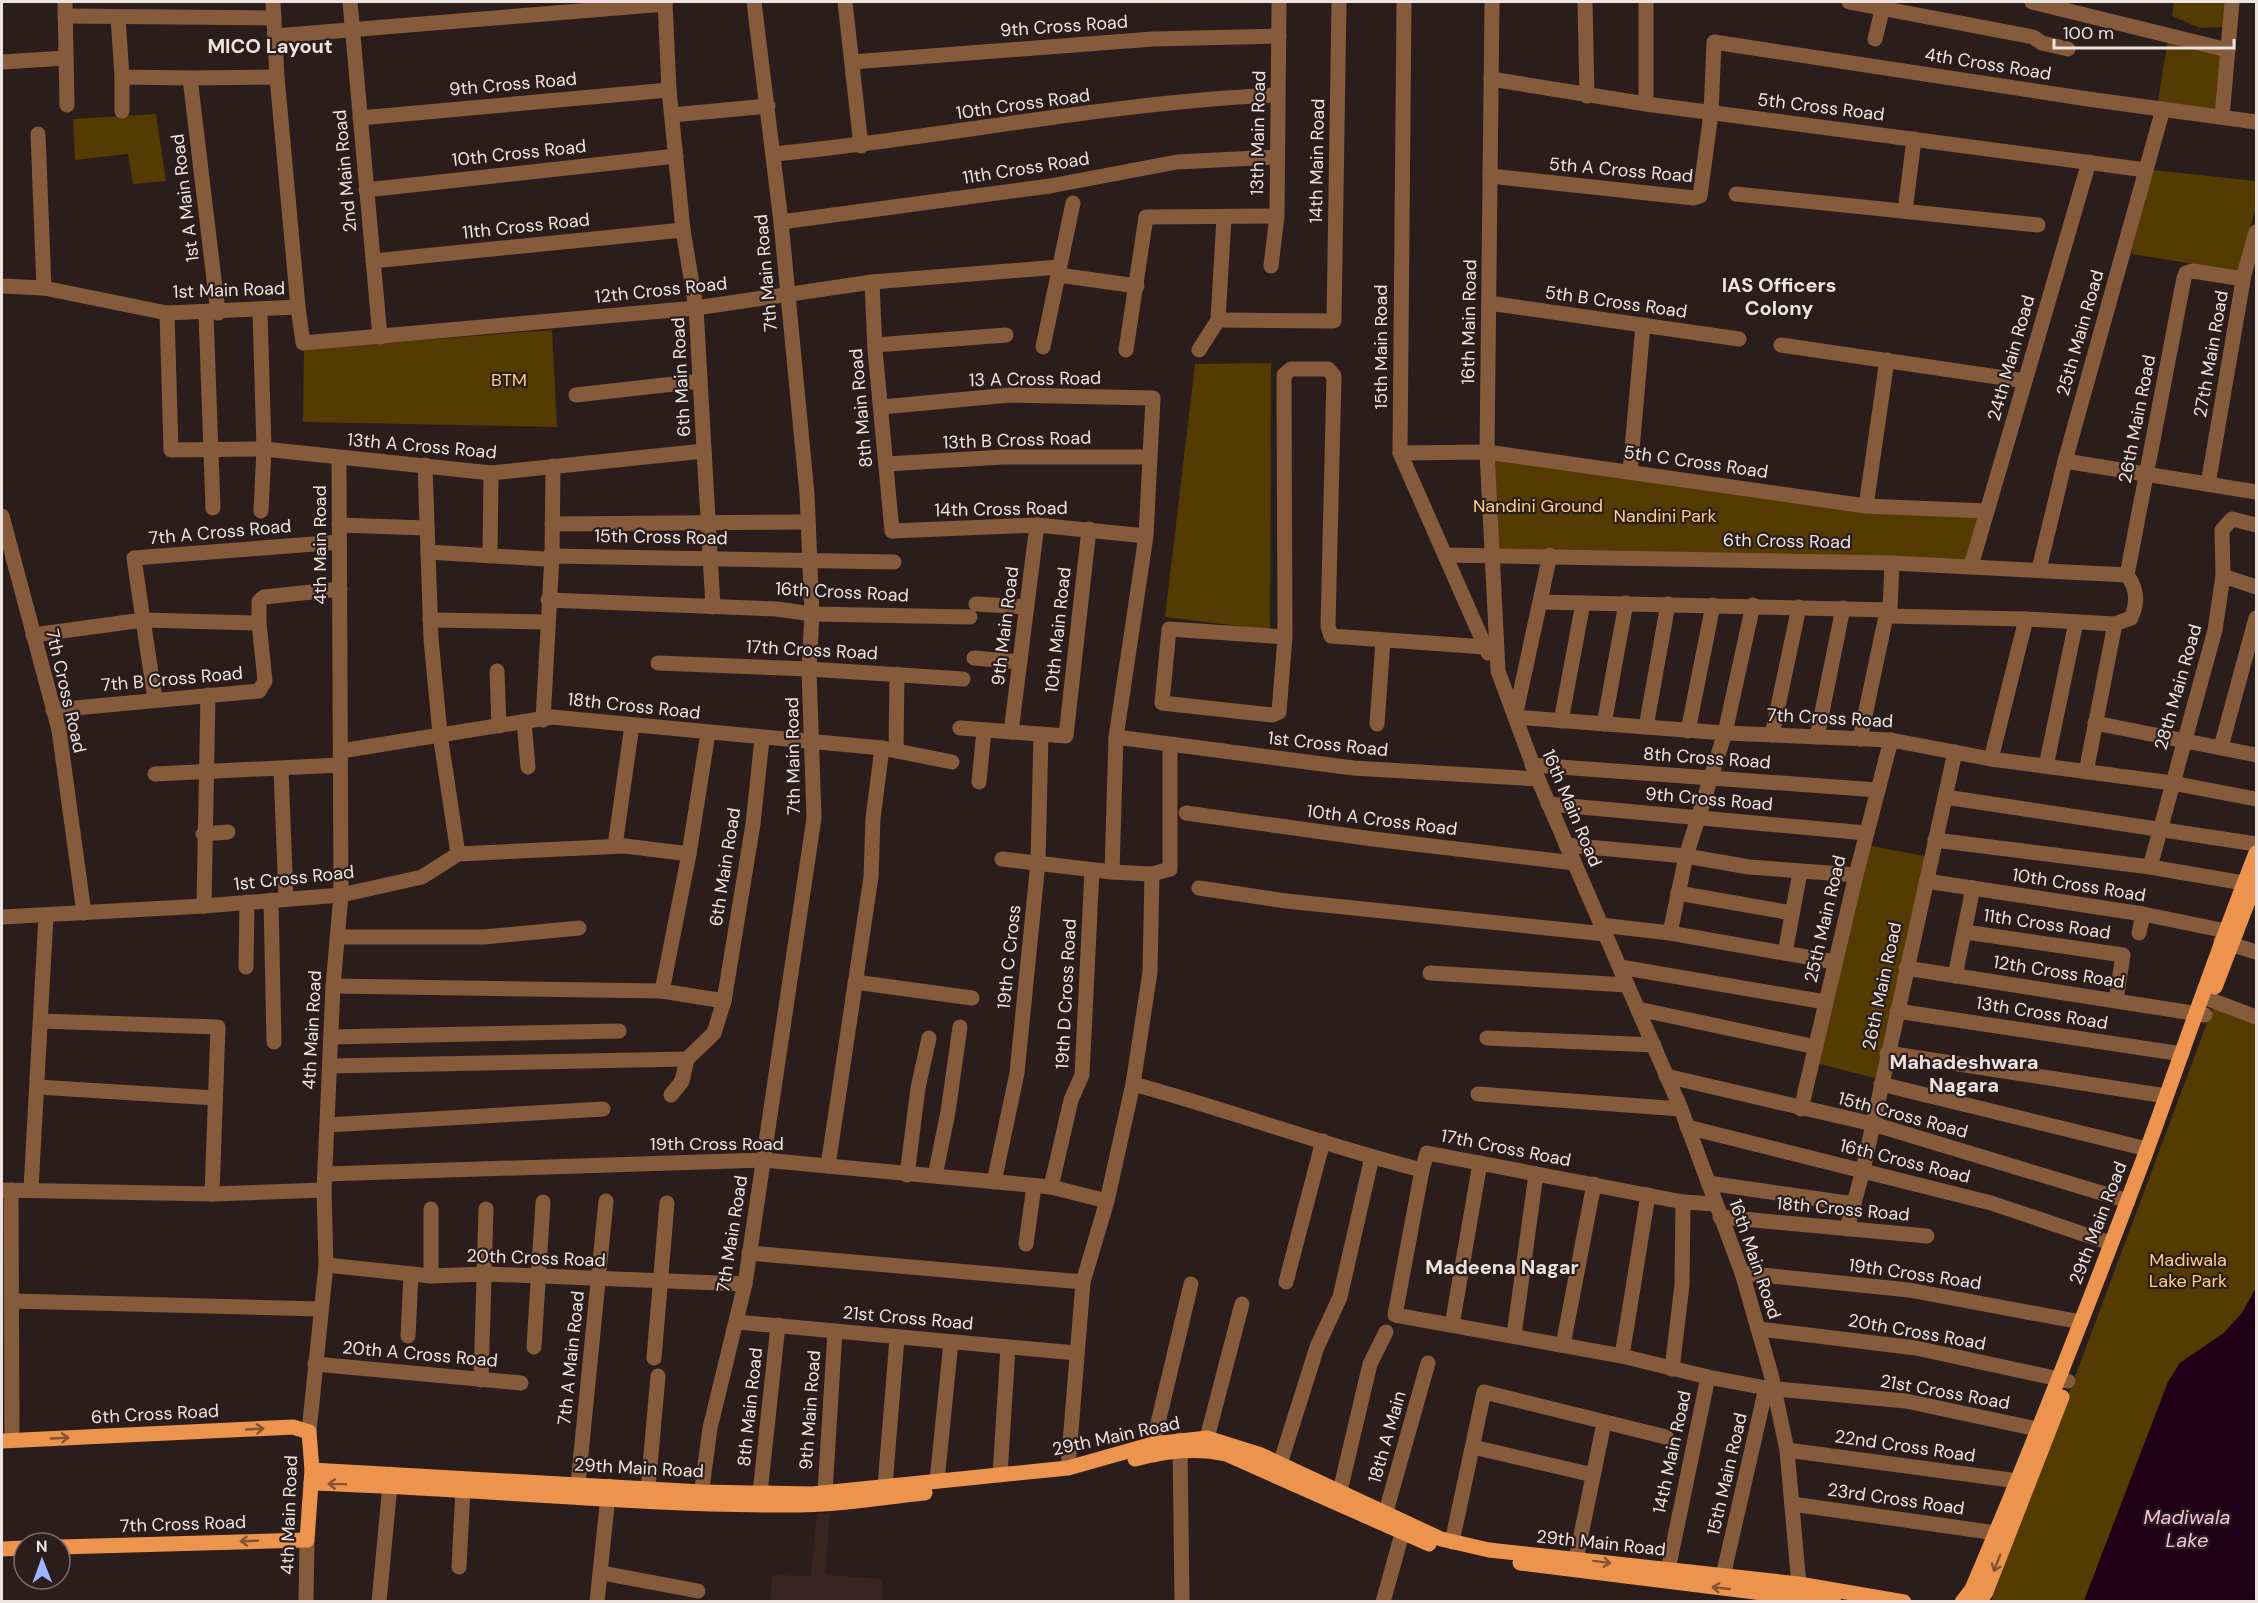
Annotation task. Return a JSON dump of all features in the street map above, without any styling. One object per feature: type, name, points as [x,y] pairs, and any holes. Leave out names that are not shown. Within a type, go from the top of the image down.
[{"type":"main road","name":"29th Main Road","points":[[1979,1602],[1986,1592],[2228,937],[2253,884],[2256,853]]},
{"type":"main road","name":"29th Main Road","points":[[1962,1602],[1972,1589],[2018,1482],[2037,1430],[2064,1380],[2081,1322],[2182,1054],[2200,1014],[2211,1000],[2228,937]]},
{"type":"main road","name":"6th Cross Road","points":[[7,1441],[293,1428],[309,1432]]},
{"type":"main road","name":"4th Main Road","points":[[307,1540],[312,1477],[309,1432]]},
{"type":"main road","name":"29th Main Road","points":[[312,1477],[578,1484],[609,1492],[648,1488],[701,1497],[825,1492],[1068,1468],[1154,1449],[1180,1446],[1207,1438],[1231,1444],[1340,1491],[1439,1548],[1573,1572],[1800,1590],[1904,1602]]},
{"type":"main road","name":"29th Main Road","points":[[1180,1446],[1208,1449],[1236,1457],[1384,1517]]},
{"type":"main road","name":"29th Main Road","points":[[391,1480],[463,1489],[609,1492],[800,1505],[1067,1478],[1154,1449]]},
{"type":"main road","name":"29th Main Road","points":[[1403,1528],[1489,1550],[1723,1576],[1800,1590],[1834,1602]]},
{"type":"main road","name":"7th Cross Road","points":[[72,1547],[307,1540]]},
{"type":"street","name":"1st Main Road","points":[[2,286],[44,288],[167,313],[260,311],[298,307],[277,77],[273,2]]},
{"type":"street","name":"2nd Main Road","points":[[350,2],[380,337]]},
{"type":"street","name":"7th Main Road","points":[[701,1497],[710,1428],[745,1284],[814,818],[809,669],[812,614],[810,560],[781,222],[754,2]]},
{"type":"street","points":[[845,2],[861,146]]},
{"type":"street","name":"13th Main Road","points":[[1271,266],[1277,216],[1279,2]]},
{"type":"street","name":"14th Main Road","points":[[1218,320],[1334,321],[1339,2]]},
{"type":"street","name":"15th Main Road","points":[[1404,2],[1400,453],[1485,647],[1498,671]]},
{"type":"street","name":"16th Main Road","points":[[1492,2],[1487,452],[1498,671],[1548,804],[1681,1109],[1742,1273],[1759,1329],[1770,1389],[1787,1450],[1800,1590]]},
{"type":"street","points":[[1585,2],[1587,96]]},
{"type":"street","points":[[1646,2],[1646,104]]},
{"type":"street","points":[[1849,2],[1883,5],[2034,37],[2042,42],[2068,49]]},
{"type":"street","points":[[2032,2],[2228,50]]},
{"type":"street","points":[[2223,117],[2232,2]]},
{"type":"street","points":[[275,36],[665,3]]},
{"type":"street","name":"6th Main Road","points":[[665,3],[669,90],[683,230],[696,308],[712,557],[713,607]]},
{"type":"street","points":[[1875,39],[1883,5]]},
{"type":"street","points":[[67,105],[65,9],[118,17],[196,9],[274,18]]},
{"type":"street","points":[[118,17],[122,111]]},
{"type":"street","name":"9th Cross Road","points":[[852,62],[1153,39],[1279,36]]},
{"type":"street","name":"4th Cross Road","points":[[1711,113],[1714,42],[2256,122]]},
{"type":"street","points":[[2,62],[66,58]]},
{"type":"street","points":[[122,77],[277,77]]},
{"type":"street","name":"1st A Main Road","points":[[190,78],[212,312],[213,508]]},
{"type":"street","name":"5th Cross Road","points":[[1491,79],[1587,96],[2146,170]]},
{"type":"street","name":"9th Cross Road","points":[[360,118],[669,90]]},
{"type":"street","name":"10th Cross Road","points":[[774,154],[861,146],[1204,98],[1278,95]]},
{"type":"street","points":[[672,115],[768,106]]},
{"type":"street","name":"25th Main Road","points":[[2039,569],[2065,461],[2163,109]]},
{"type":"street","name":"5th A Cross Road","points":[[1490,176],[1698,197],[1702,192],[1711,113]]},
{"type":"street","points":[[38,134],[44,288]]},
{"type":"street","points":[[1905,212],[1914,139]]},
{"type":"street","name":"10th Cross Road","points":[[366,190],[676,156]]},
{"type":"street","name":"11th Cross Road","points":[[781,222],[1050,186],[1177,162],[1276,157]]},
{"type":"street","name":"24th Main Road","points":[[1971,566],[2088,162]]},
{"type":"street","points":[[1736,194],[2038,225]]},
{"type":"street","points":[[1043,347],[1073,203]]},
{"type":"street","points":[[1126,350],[1146,217],[1277,216]]},
{"type":"street","points":[[1199,350],[1218,320],[1224,217]]},
{"type":"street","name":"11th Cross Road","points":[[373,261],[683,230]]},
{"type":"street","name":"27th Main Road","points":[[2208,484],[2243,279],[2256,232]]},
{"type":"street","name":"12th Cross Road","points":[[298,307],[303,343],[696,308],[872,282],[1058,271],[1137,286]]},
{"type":"street","name":"26th Main Road","points":[[2086,772],[2095,723],[2119,624],[2131,618],[2136,601],[2133,582],[2127,575],[2186,273],[2193,271],[2243,279]]},
{"type":"street","name":"8th Main Road","points":[[872,282],[875,345],[892,531]]},
{"type":"street","name":"5th B Cross Road","points":[[1489,303],[1739,339]]},
{"type":"street","points":[[260,311],[264,450],[261,511]]},
{"type":"street","name":"13th A Cross Road","points":[[167,313],[171,450],[264,450],[491,473],[704,451]]},
{"type":"street","points":[[1630,472],[1643,325]]},
{"type":"street","points":[[875,345],[1006,334]]},
{"type":"street","points":[[1781,345],[2025,381]]},
{"type":"street","points":[[1866,506],[1887,360]]},
{"type":"street","points":[[1285,637],[1169,629],[1162,703],[1276,714],[1280,708],[1285,637],[1284,375],[1291,369],[1328,369],[1334,376],[1329,632],[1333,638],[1485,647]]},
{"type":"street","points":[[576,394],[700,381]]},
{"type":"street","name":"13 A Cross Road","points":[[882,407],[1010,394],[1153,398],[1149,457]]},
{"type":"street","name":"5th C Cross Road","points":[[1400,453],[1487,452],[1866,506],[1987,511]]},
{"type":"street","name":"13th B Cross Road","points":[[886,464],[1003,457],[1149,457]]},
{"type":"street","points":[[1112,872],[1116,737],[1146,536],[1149,457]]},
{"type":"street","name":"4th Main Road","points":[[309,1432],[319,1309],[326,1265],[324,1190],[333,986],[341,895],[339,459]]},
{"type":"street","points":[[2065,461],[2256,492]]},
{"type":"street","points":[[425,465],[430,620],[440,734],[458,854]]},
{"type":"street","points":[[543,720],[552,556],[553,466]]},
{"type":"street","points":[[490,556],[491,473]]},
{"type":"street","name":"7th Cross Road","points":[[2,516],[59,730],[84,913]]},
{"type":"street","name":"28th Main Road","points":[[2150,867],[2215,630],[2223,576],[2222,530],[2232,519],[2256,525]]},
{"type":"street","points":[[552,524],[807,522]]},
{"type":"street","points":[[339,525],[427,528]]},
{"type":"street","name":"14th Cross Road","points":[[892,531],[1037,525],[1146,536]]},
{"type":"street","name":"9th Main Road","points":[[1011,732],[1037,525]]},
{"type":"street","name":"10th Main Road","points":[[1041,734],[1066,736],[1089,529]]},
{"type":"street","name":"7th A Cross Road","points":[[143,620],[134,558],[339,542]]},
{"type":"street","name":"15th Cross Road","points":[[428,552],[545,559],[552,556],[712,557],[894,562]]},
{"type":"street","name":"6th Cross Road","points":[[1446,555],[1551,555],[1893,563],[2127,575]]},
{"type":"street","points":[[1515,717],[1551,555]]},
{"type":"street","points":[[1860,739],[1888,613],[1893,563]]},
{"type":"street","points":[[2223,576],[2256,587]]},
{"type":"street","points":[[33,635],[143,620],[259,622],[259,601],[264,597],[340,589]]},
{"type":"street","name":"16th Cross Road","points":[[548,600],[777,609],[812,614],[1027,607]]},
{"type":"street","points":[[1541,602],[1843,608],[1888,613],[2119,624]]},
{"type":"street","points":[[1561,721],[1583,603]]},
{"type":"street","points":[[1604,724],[1626,603]]},
{"type":"street","points":[[1646,727],[1668,604]]},
{"type":"street","points":[[1688,731],[1713,605]]},
{"type":"street","points":[[1670,933],[1686,856],[1725,733],[1753,605]]},
{"type":"street","points":[[1772,735],[1799,607]]},
{"type":"street","points":[[1817,737],[1843,608]]},
{"type":"street","points":[[1990,759],[2026,618]]},
{"type":"street","points":[[2221,747],[2251,661],[2256,618]]},
{"type":"street","points":[[143,620],[155,699]]},
{"type":"street","points":[[430,620],[547,622]]},
{"type":"street","name":"7th B Cross Road","points":[[54,710],[155,699],[255,692],[262,688],[265,681],[259,622]]},
{"type":"street","points":[[2046,766],[2076,622]]},
{"type":"street","points":[[1377,724],[1383,641]]},
{"type":"street","points":[[974,658],[1020,662]]},
{"type":"street","name":"17th Cross Road","points":[[658,663],[809,669],[963,679]]},
{"type":"street","points":[[497,671],[499,726]]},
{"type":"street","points":[[828,1166],[871,878],[873,818],[889,750],[897,674]]},
{"type":"street","points":[[204,906],[203,834],[208,695]]},
{"type":"street","name":"18th Cross Road","points":[[155,774],[281,769],[341,758],[440,734],[552,717],[762,739],[813,741],[923,754],[952,762]]},
{"type":"street","name":"7th Cross Road","points":[[1515,717],[1688,731],[1891,740],[1990,759],[2172,783],[2256,799]]},
{"type":"street","points":[[524,722],[528,767]]},
{"type":"street","points":[[2095,723],[2256,753]]},
{"type":"street","points":[[615,846],[632,725]]},
{"type":"street","points":[[960,728],[1041,734]]},
{"type":"street","points":[[979,782],[984,730]]},
{"type":"street","points":[[662,991],[689,854],[708,733]]},
{"type":"street","name":"19th C Cross","points":[[994,1182],[1017,1072],[1038,862],[1041,734]]},
{"type":"street","name":"1st Cross Road","points":[[1116,737],[1170,746],[1353,768],[1535,772]]},
{"type":"street","name":"6th Main Road","points":[[687,1059],[714,1033],[724,1001],[753,824],[762,739]]},
{"type":"street","name":"25th Main Road","points":[[1801,1109],[1866,833],[1891,740]]},
{"type":"street","points":[[1002,859],[1112,872],[1152,874],[1170,869],[1170,746]]},
{"type":"street","name":"26th Main Road","points":[[1847,1229],[1863,1170],[1955,752]]},
{"type":"street","points":[[274,1042],[281,769]]},
{"type":"street","name":"8th Cross Road","points":[[1535,772],[1710,777],[1878,790]]},
{"type":"street","points":[[1945,797],[2256,844]]},
{"type":"street","name":"9th Cross Road","points":[[1548,804],[1866,833]]},
{"type":"street","name":"10th A Cross Road","points":[[1186,813],[1372,839],[1574,863]]},
{"type":"street","points":[[203,834],[228,832]]},
{"type":"street","points":[[1935,840],[2150,867],[2253,884]]},
{"type":"street","points":[[1566,845],[1686,856],[1749,867],[1856,874]]},
{"type":"street","name":"1st Cross Road","points":[[2,914],[46,916],[341,895],[422,877],[458,854],[615,846],[689,854]]},
{"type":"street","name":"19th D Cross Road","points":[[1051,1187],[1071,1100],[1082,1075],[1092,870]]},
{"type":"street","points":[[1785,953],[1800,872]]},
{"type":"street","points":[[1068,1468],[1083,1282],[1107,1201],[1133,1084],[1150,972],[1152,874]]},
{"type":"street","name":"10th Cross Road","points":[[1926,881],[2143,914],[2228,937]]},
{"type":"street","points":[[1199,888],[1286,901],[1603,930],[1670,933],[1836,962]]},
{"type":"street","points":[[1956,976],[1973,888]]},
{"type":"street","points":[[1678,893],[1792,913]]},
{"type":"street","points":[[246,967],[247,902]]},
{"type":"street","points":[[2139,933],[2143,914]]},
{"type":"street","points":[[31,1189],[46,916]]},
{"type":"street","points":[[337,938],[484,937],[579,928]]},
{"type":"street","name":"11th Cross Road","points":[[1965,932],[2123,955],[2116,1000]]},
{"type":"street","points":[[2228,937],[2256,952]]},
{"type":"street","points":[[1620,967],[1826,1002]]},
{"type":"street","name":"12th Cross Road","points":[[1906,968],[2200,1014]]},
{"type":"street","points":[[1430,973],[1627,985]]},
{"type":"street","points":[[855,982],[972,998]]},
{"type":"street","points":[[333,986],[662,991],[724,1001]]},
{"type":"street","points":[[2211,1000],[2256,1017]]},
{"type":"street","points":[[1638,1009],[1816,1047]]},
{"type":"street","name":"13th Cross Road","points":[[1897,1011],[2182,1054]]},
{"type":"street","points":[[41,1021],[218,1027],[212,1194]]},
{"type":"street","points":[[935,1176],[948,1113],[960,1027]]},
{"type":"street","points":[[331,1037],[619,1031]]},
{"type":"street","points":[[907,1175],[918,1088],[929,1038]]},
{"type":"street","points":[[1487,1038],[1654,1045]]},
{"type":"street","points":[[1887,1053],[2166,1096]]},
{"type":"street","points":[[330,1066],[687,1059],[682,1081],[671,1095]]},
{"type":"street","name":"15th Cross Road","points":[[1666,1076],[1873,1124],[2128,1201]]},
{"type":"street","points":[[1133,1084],[1203,1102],[1372,1157],[1422,1170]]},
{"type":"street","points":[[1881,1084],[2147,1149]]},
{"type":"street","points":[[37,1087],[215,1098]]},
{"type":"street","points":[[1478,1094],[1681,1109]]},
{"type":"street","points":[[327,1125],[603,1109]]},
{"type":"street","name":"16th Cross Road","points":[[1687,1127],[1991,1203],[2110,1243]]},
{"type":"street","points":[[1286,1282],[1323,1141]]},
{"type":"street","name":"17th Cross Road","points":[[1422,1170],[1427,1153],[1718,1210]]},
{"type":"street","points":[[1280,1464],[1317,1347],[1340,1297],[1372,1157]]},
{"type":"street","name":"19th Cross Road","points":[[325,1174],[764,1160],[1051,1187],[1107,1201]]},
{"type":"street","points":[[1452,1325],[1480,1163]]},
{"type":"street","name":"21st Cross Road","points":[[1422,1170],[1395,1315],[1622,1356],[1672,1369],[1770,1389],[1906,1401],[2037,1430]]},
{"type":"street","points":[[1514,1335],[1536,1174]]},
{"type":"street","points":[[1708,1182],[1854,1204]]},
{"type":"street","points":[[1563,1345],[1594,1184]]},
{"type":"street","points":[[1026,1244],[1034,1186]]},
{"type":"street","points":[[7,1441],[12,1301],[6,1190],[212,1194],[324,1190]]},
{"type":"street","points":[[1622,1356],[1648,1195]]},
{"type":"street","name":"7th A Main Road","points":[[578,1484],[606,1201]]},
{"type":"street","points":[[534,1347],[543,1202]]},
{"type":"street","points":[[1672,1369],[1682,1285],[1683,1202]]},
{"type":"street","points":[[654,1358],[667,1203]]},
{"type":"street","points":[[431,1209],[431,1276]]},
{"type":"street","points":[[481,1380],[486,1274],[486,1209]]},
{"type":"street","name":"18th Cross Road","points":[[1718,1210],[1847,1229],[1927,1236]]},
{"type":"street","points":[[749,1252],[1083,1282]]},
{"type":"street","name":"20th Cross Road","points":[[326,1265],[431,1276],[486,1274],[540,1278],[745,1284]]},
{"type":"street","name":"19th Cross Road","points":[[1742,1273],[1909,1290],[2081,1322]]},
{"type":"street","points":[[408,1336],[411,1274]]},
{"type":"street","points":[[1154,1449],[1191,1284]]},
{"type":"street","points":[[12,1301],[319,1309]]},
{"type":"street","points":[[1207,1438],[1242,1304]]},
{"type":"street","name":"21st Cross Road","points":[[737,1322],[1076,1353]]},
{"type":"street","name":"8th Main Road","points":[[760,1494],[778,1325]]},
{"type":"street","name":"20th Cross Road","points":[[1759,1329],[1916,1348],[2064,1380]]},
{"type":"street","name":"9th Main Road","points":[[825,1492],[835,1331]]},
{"type":"street","points":[[1340,1491],[1370,1364],[1386,1332]]},
{"type":"street","points":[[885,1486],[897,1338]]},
{"type":"street","points":[[937,1481],[951,1342]]},
{"type":"street","points":[[1000,1475],[1008,1347]]},
{"type":"street","name":"18th A Main","points":[[1384,1517],[1428,1363]]},
{"type":"street","name":"20th A Cross Road","points":[[315,1364],[521,1383]]},
{"type":"street","points":[[648,1488],[658,1376]]},
{"type":"street","name":"14th Main Road","points":[[1668,1570],[1708,1377]]},
{"type":"street","name":"15th Main Road","points":[[1723,1576],[1770,1389]]},
{"type":"street","points":[[1452,1542],[1484,1392],[1666,1437]]},
{"type":"street","points":[[1576,1559],[1604,1422]]},
{"type":"street","points":[[1180,1446],[1182,1602]]},
{"type":"street","points":[[1473,1447],[1593,1475]]},
{"type":"street","name":"22nd Cross Road","points":[[1787,1450],[2018,1482]]},
{"type":"street","points":[[379,1602],[391,1480]]},
{"type":"street","points":[[459,1567],[463,1489]]},
{"type":"street","points":[[597,1602],[602,1573],[609,1492]]},
{"type":"street","name":"23rd Cross Road","points":[[1792,1504],[1996,1533]]},
{"type":"street","points":[[1383,1602],[1403,1528]]},
{"type":"street","name":"4th Main Road","points":[[306,1602],[307,1540]]},
{"type":"street","points":[[602,1573],[698,1591]]},
{"type":"shaded area","points":[[817,1514],[829,1514],[826,1575],[882,1579],[883,1601],[771,1601],[772,1575],[811,1576]]},
{"type":"green space","points":[[2174,2],[2230,2],[2227,27],[2200,28],[2172,16]]},
{"type":"green space","points":[[2168,38],[2227,52],[2221,115],[2157,107]]},
{"type":"green space","points":[[156,114],[166,181],[133,184],[128,154],[75,160],[73,119]]},
{"type":"green space","points":[[2152,170],[2256,181],[2256,206],[2239,271],[2131,254]]},
{"type":"green space","name":"BTM","points":[[552,330],[557,427],[303,422],[304,349]]},
{"type":"green space","points":[[1271,363],[1270,630],[1165,617],[1195,364]]},
{"type":"green space","points":[[1491,457],[1982,515],[1968,560],[1495,550]]},
{"type":"green space","points":[[1867,845],[1929,857],[1878,1079],[1816,1063]]},
{"type":"green space","name":"Madiwala Lake Park","points":[[2213,1007],[2256,1023],[2256,1288],[2242,1313],[2224,1333],[2180,1363],[2168,1382],[2084,1601],[1991,1602]]},
{"type":"water","name":"Madiwala Lake","points":[[2256,1288],[2256,1601],[2084,1601],[2168,1382],[2180,1363],[2224,1333],[2242,1313]]},
{"type":"district","name":"MICO Layout","points":[[270,46]]},
{"type":"district","name":"IAS Officers Colony","points":[[1779,296]]},
{"type":"district","name":"Mahadeshwara Nagara","points":[[1964,1074]]},
{"type":"district","name":"Madeena Nagar","points":[[1502,1267]]},
{"type":"park label","name":"Nandini Ground","points":[[1538,506]]},
{"type":"park label","name":"Nandini Park","points":[[1665,516]]}]
